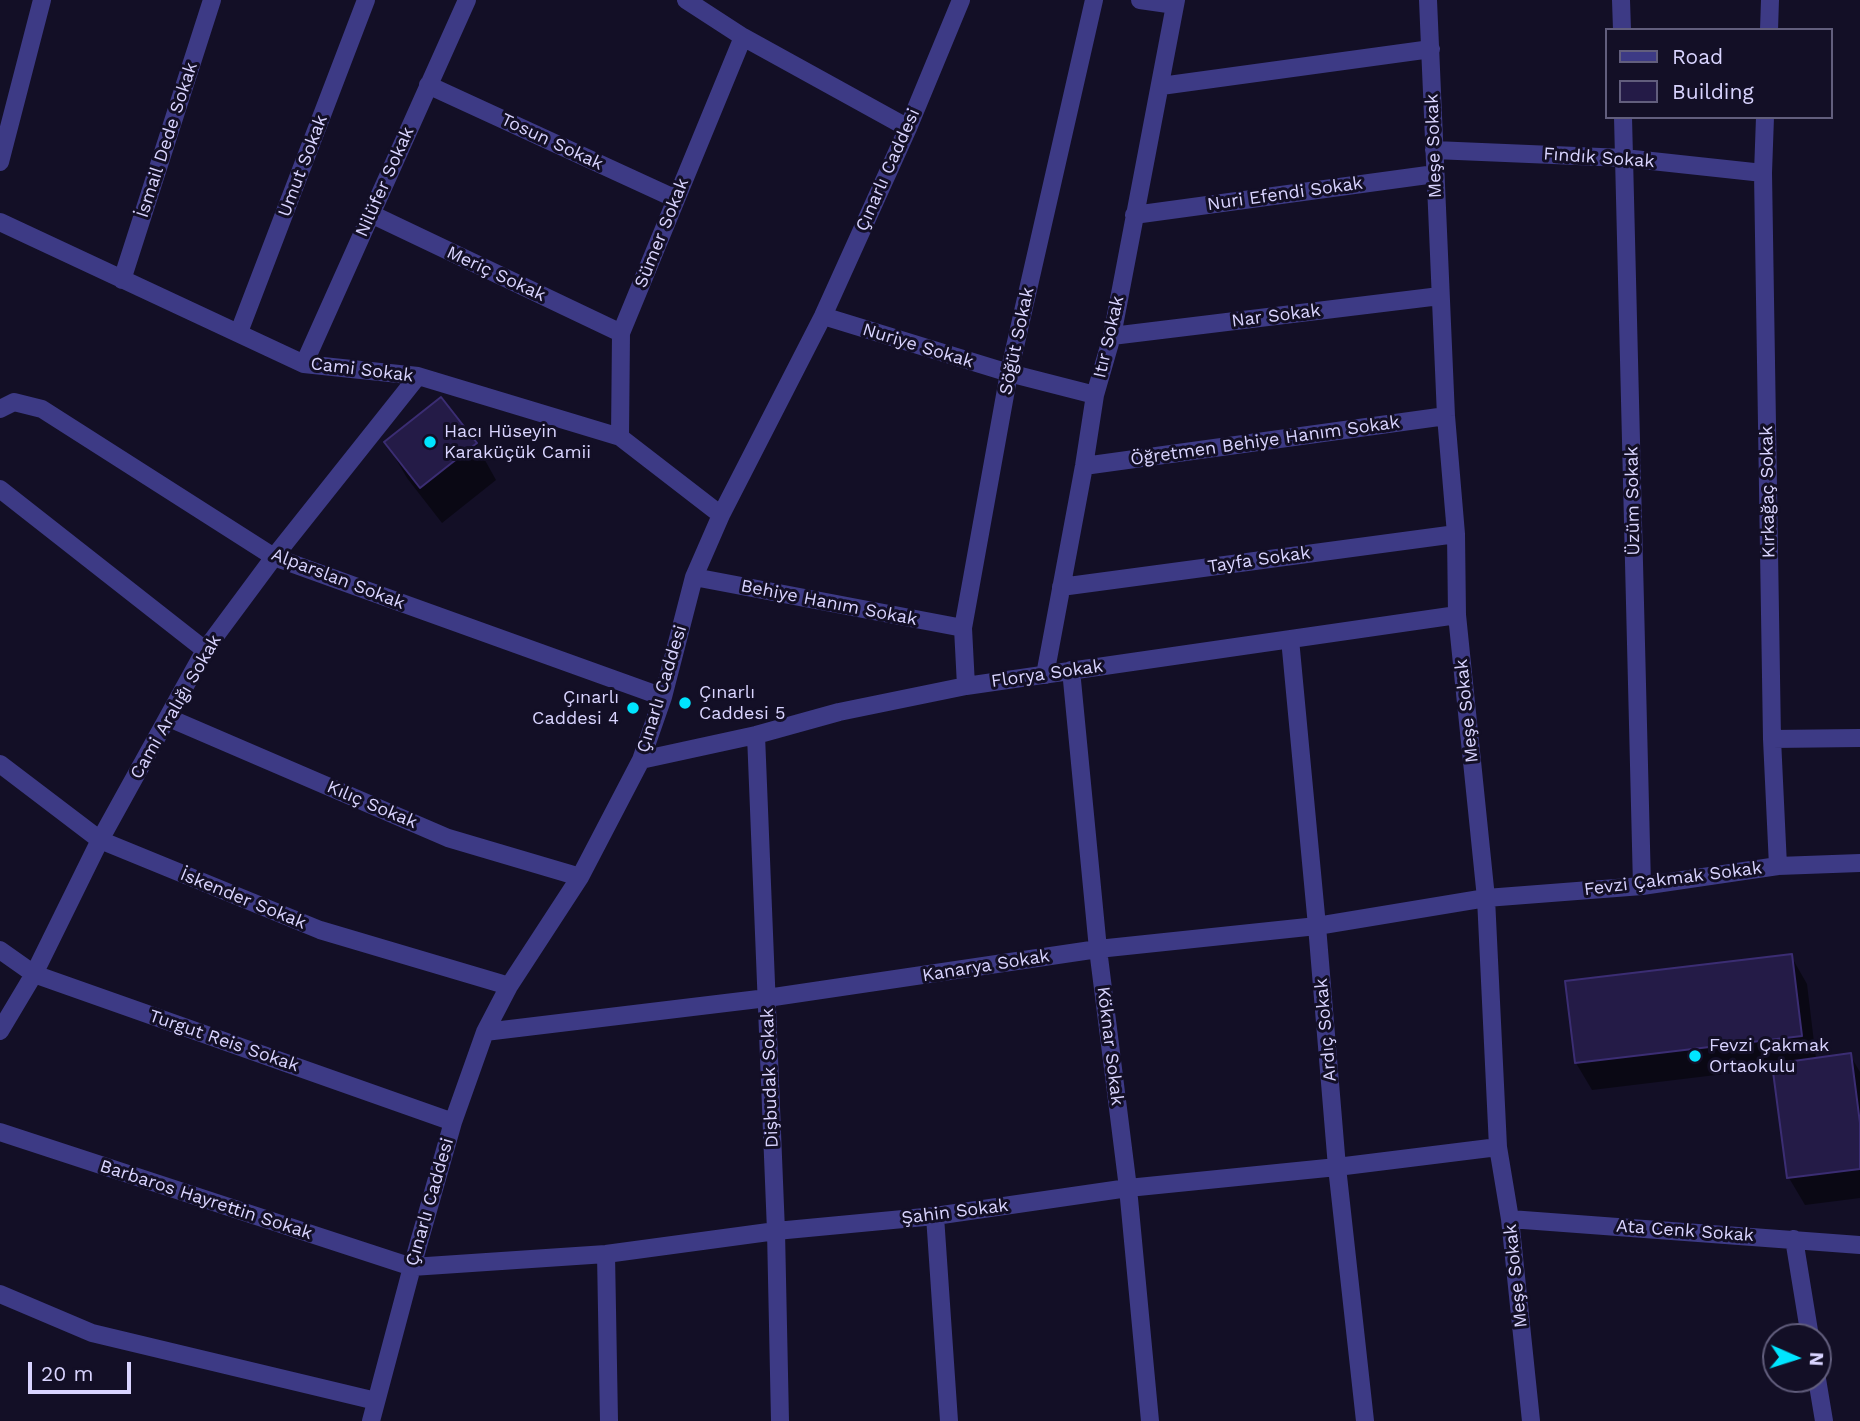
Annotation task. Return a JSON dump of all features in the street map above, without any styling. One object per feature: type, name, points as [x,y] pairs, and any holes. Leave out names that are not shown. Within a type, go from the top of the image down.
[{"type":"street","points":[[0,162],[42,0]]},
{"type":"street","name":"İsmail Dede Sokak","points":[[122,281],[212,0]]},
{"type":"street","name":"Umut Sokak","points":[[239,332],[366,0]]},
{"type":"street","name":"Nilüfer Sokak","points":[[304,364],[467,0]]},
{"type":"street","points":[[686,0],[743,37],[908,128]]},
{"type":"street","name":"Çınarlı Caddesi","points":[[371,1421],[453,1122],[485,1032],[509,986],[580,877],[641,760],[663,696],[694,577],[721,514],[823,316],[908,128],[961,0]]},
{"type":"street","name":"Söğüt Sokak","points":[[966,686],[963,628],[1009,373],[1094,0]]},
{"type":"street","points":[[1140,0],[1176,3]]},
{"type":"street","name":"Meşe Sokak","points":[[1429,0],[1446,416],[1456,534],[1457,615],[1486,898],[1498,1147],[1510,1219],[1531,1421]]},
{"type":"street","points":[[1621,0],[1622,28]]},
{"type":"street","points":[[1769,28],[1770,0]]},
{"type":"street","name":"Itır Sokak","points":[[1045,675],[1095,395],[1112,336],[1176,3]]},
{"type":"street","name":"Sümer Sokak","points":[[620,437],[621,333],[743,37]]},
{"type":"street","points":[[1161,86],[1431,49]]},
{"type":"street","name":"Tosun Sokak","points":[[428,85],[676,199]]},
{"type":"street","name":"Üzüm Sokak","points":[[1623,119],[1642,886]]},
{"type":"street","name":"Kırkağaç Sokak","points":[[1766,119],[1763,173],[1772,739],[1778,866]]},
{"type":"street","name":"Fındık Sokak","points":[[1434,150],[1624,158],[1763,173]]},
{"type":"street","name":"Nuri Efendi Sokak","points":[[1134,215],[1435,174]]},
{"type":"street","name":"Meriç Sokak","points":[[371,215],[621,333]]},
{"type":"street","name":"Cami Sokak","points":[[0,222],[304,364],[418,376],[620,437],[721,514]]},
{"type":"street","name":"Nar Sokak","points":[[1112,336],[1440,296]]},
{"type":"street","name":"Nuriye Sokak","points":[[823,316],[1009,373],[1095,395]]},
{"type":"street","name":"Cami Aralığı Sokak","points":[[0,1031],[33,974],[100,840],[205,650],[274,557],[418,376]]},
{"type":"street","name":"Alparslan Sokak","points":[[0,409],[14,402],[42,409],[274,557],[663,696]]},
{"type":"street","name":"Öğretmen Behiye Hanım Sokak","points":[[1084,466],[1446,416]]},
{"type":"street","points":[[0,489],[205,650]]},
{"type":"street","name":"Tayfa Sokak","points":[[1061,587],[1456,534]]},
{"type":"street","name":"Behiye Hanım Sokak","points":[[694,577],[963,628]]},
{"type":"street","name":"Florya Sokak","points":[[641,760],[756,735],[839,712],[966,686],[1457,615]]},
{"type":"street","name":"Ardıç Sokak","points":[[1290,639],[1337,1167],[1364,1421]]},
{"type":"street","name":"Köknar Sokak","points":[[1071,670],[1098,949],[1128,1188],[1150,1421]]},
{"type":"street","name":"Kılıç Sokak","points":[[169,718],[448,838],[580,877]]},
{"type":"street","name":"Dişbudak Sokak","points":[[756,735],[776,1231],[780,1421]]},
{"type":"street","points":[[1772,739],[1860,738]]},
{"type":"street","name":"İskender Sokak","points":[[0,764],[100,840],[320,930],[509,986]]},
{"type":"street","name":"Fevzi Çakmak Sokak","points":[[1486,898],[1642,886],[1778,866],[1860,863]]},
{"type":"street","name":"Kanarya Sokak","points":[[485,1032],[767,998],[1098,949],[1317,926],[1486,898]]},
{"type":"street","name":"Turgut Reis Sokak","points":[[0,950],[33,974],[453,1122]]},
{"type":"street","name":"Barbaros Hayrettin Sokak","points":[[0,1132],[412,1267]]},
{"type":"street","name":"Şahin Sokak","points":[[412,1267],[606,1254],[776,1231],[935,1216],[1128,1188],[1337,1167],[1498,1147]]},
{"type":"street","points":[[935,1216],[949,1421]]},
{"type":"street","name":"Ata Cenk Sokak","points":[[1510,1219],[1860,1245]]},
{"type":"street","points":[[1794,1239],[1808,1323]]},
{"type":"street","points":[[606,1254],[609,1421]]},
{"type":"street","points":[[0,1294],[92,1333],[376,1401]]},
{"type":"street","points":[[1819,1393],[1824,1421]]},
{"type":"building","name":"Hacı Hüseyin Karaküçük Camii","points":[[441,397],[477,443],[420,488],[384,442]]},
{"type":"building","points":[[1792,954],[1802,1036],[1575,1063],[1565,981]]},
{"type":"building","points":[[1851,1053],[1860,1123],[1860,1169],[1787,1178],[1772,1064]]},
{"type":"place","name":"Hacı Hüseyin Karaküçük Camii","points":[[430,442]]},
{"type":"place","name":"Çınarlı Caddesi 5","points":[[685,703]]},
{"type":"place","name":"Çınarlı Caddesi 4","points":[[633,708]]},
{"type":"place","name":"Fevzi Çakmak Ortaokulu","points":[[1695,1056]]}]
